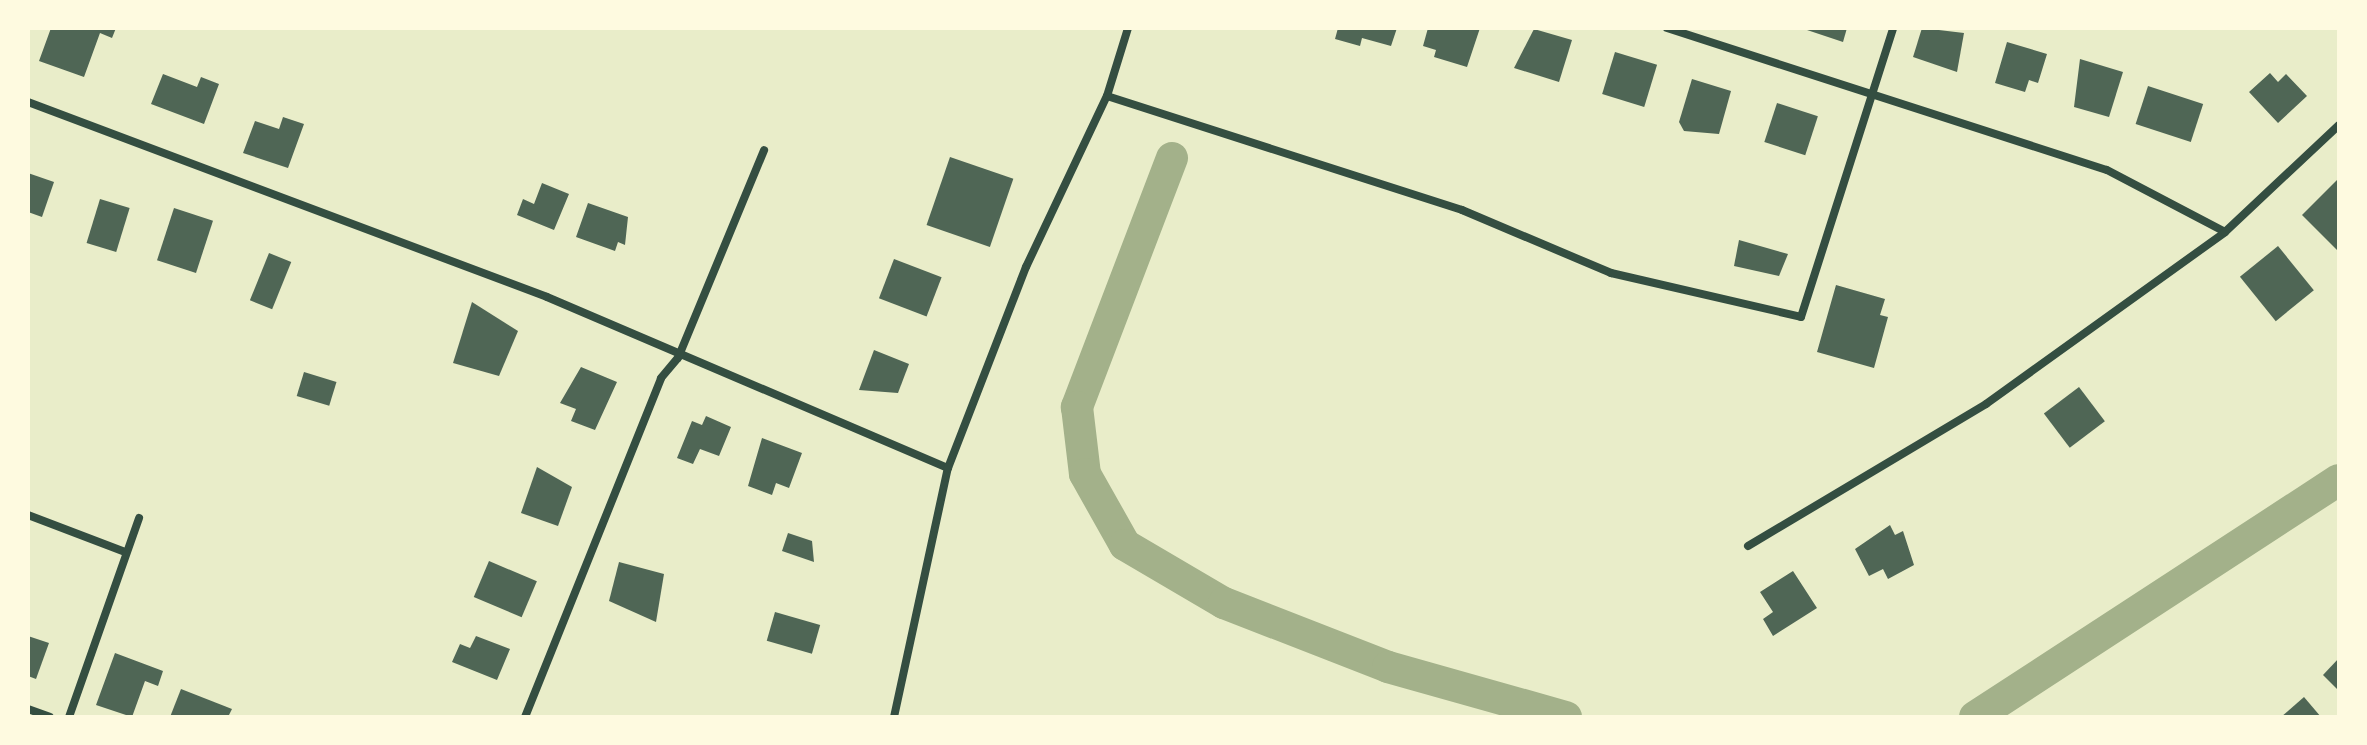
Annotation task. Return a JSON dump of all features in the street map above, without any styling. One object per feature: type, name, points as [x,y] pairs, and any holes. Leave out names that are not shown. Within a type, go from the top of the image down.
[{"type":"street","points":[[894,717],[948,468],[1026,267],[1107,96],[1128,28]]},
{"type":"street","points":[[1667,28],[1874,91],[2107,170],[2225,232]]},
{"type":"street","points":[[1107,96],[1462,210],[1611,273],[1801,317],[1893,28]]},
{"type":"street","points":[[28,102],[547,297],[678,358],[948,468]]},
{"type":"street","points":[[1748,546],[1986,404],[2225,232],[2339,125]]},
{"type":"street","points":[[525,717],[661,378],[678,358],[764,150]]},
{"type":"street","points":[[28,515],[125,552]]},
{"type":"street","points":[[69,717],[139,518]]},
{"type":"street","points":[[28,709],[50,717]]},
{"type":"building","points":[[51,28],[116,28],[112,38],[100,33],[84,77],[39,61]]},
{"type":"building","points":[[1338,28],[1397,28],[1391,46],[1362,38],[1360,46],[1335,39]]},
{"type":"building","points":[[1428,28],[1480,28],[1467,67],[1434,57],[1436,50],[1423,46]]},
{"type":"building","points":[[1801,28],[1847,28],[1843,42]]},
{"type":"building","points":[[1922,28],[1964,33],[1957,72],[1913,57]]},
{"type":"building","points":[[1534,29],[1572,40],[1559,82],[1514,68]]},
{"type":"building","points":[[2007,42],[2047,54],[2038,83],[2029,80],[2025,92],[1995,83]]},
{"type":"building","points":[[1615,52],[1657,65],[1644,107],[1602,94]]},
{"type":"building","points":[[2080,59],[2123,72],[2109,117],[2074,107]]},
{"type":"building","points":[[2270,73],[2278,82],[2286,74],[2307,96],[2278,123],[2249,92]]},
{"type":"building","points":[[163,74],[197,87],[201,77],[219,84],[204,124],[151,104]]},
{"type":"building","points":[[1692,79],[1731,91],[1719,134],[1684,131],[1679,122]]},
{"type":"building","points":[[2148,86],[2203,104],[2191,142],[2136,124]]},
{"type":"building","points":[[1777,103],[1818,116],[1805,155],[1764,142]]},
{"type":"building","points":[[283,117],[304,124],[288,168],[243,153],[255,121],[279,129]]},
{"type":"building","points":[[950,157],[1013,179],[990,247],[927,225]]},
{"type":"building","points":[[28,173],[54,182],[42,217],[28,212]]},
{"type":"building","points":[[2339,178],[2339,252],[2302,215]]},
{"type":"building","points":[[542,183],[569,194],[554,230],[517,215],[523,199],[534,204]]},
{"type":"building","points":[[100,199],[130,208],[116,252],[87,243]]},
{"type":"building","points":[[588,203],[628,217],[625,245],[618,242],[615,251],[576,237]]},
{"type":"building","points":[[174,208],[213,221],[196,273],[157,260]]},
{"type":"building","points":[[1739,240],[1788,254],[1779,276],[1734,266]]},
{"type":"building","points":[[2278,246],[2314,290],[2276,321],[2240,277]]},
{"type":"building","points":[[269,253],[291,262],[272,309],[250,300]]},
{"type":"building","points":[[894,259],[942,277],[927,316],[879,298]]},
{"type":"building","points":[[1836,285],[1885,299],[1880,315],[1888,317],[1874,368],[1817,352]]},
{"type":"building","points":[[472,302],[518,331],[499,376],[453,363]]},
{"type":"building","points":[[874,350],[909,364],[898,393],[859,390]]},
{"type":"building","points":[[581,367],[617,382],[595,430],[571,421],[576,409],[560,403]]},
{"type":"building","points":[[304,372],[337,382],[329,406],[297,396]]},
{"type":"building","points":[[2079,387],[2105,421],[2070,448],[2044,413]]},
{"type":"building","points":[[706,416],[731,427],[719,456],[700,449],[693,464],[677,458],[692,421],[702,425]]},
{"type":"building","points":[[762,438],[802,453],[789,488],[776,483],[772,495],[748,486]]},
{"type":"building","points":[[537,467],[572,487],[558,526],[521,513]]},
{"type":"building","points":[[1890,525],[1895,535],[1903,531],[1914,565],[1888,579],[1883,569],[1869,576],[1855,549]]},
{"type":"building","points":[[788,533],[812,541],[814,562],[782,551]]},
{"type":"building","points":[[489,561],[537,581],[522,617],[474,597]]},
{"type":"building","points":[[619,562],[664,574],[656,622],[609,601]]},
{"type":"building","points":[[1793,571],[1817,608],[1773,636],[1763,619],[1773,612],[1760,592]]},
{"type":"building","points":[[775,612],[820,625],[812,654],[767,641]]},
{"type":"building","points":[[28,636],[49,643],[36,679],[28,676]]},
{"type":"building","points":[[476,636],[510,649],[497,680],[452,662],[460,644],[470,648]]},
{"type":"building","points":[[115,653],[163,671],[158,686],[145,681],[132,717],[96,705]]},
{"type":"building","points":[[2339,658],[2339,691],[2323,675]]},
{"type":"building","points":[[181,689],[232,709],[228,717],[170,717]]},
{"type":"building","points":[[2304,697],[2321,717],[2281,717]]},
{"type":"waterway","points":[[1172,158],[1077,407],[1085,474],[1125,545],[1224,603],[1388,667],[1566,717]]},
{"type":"waterway","points":[[1975,717],[2339,480]]}]
